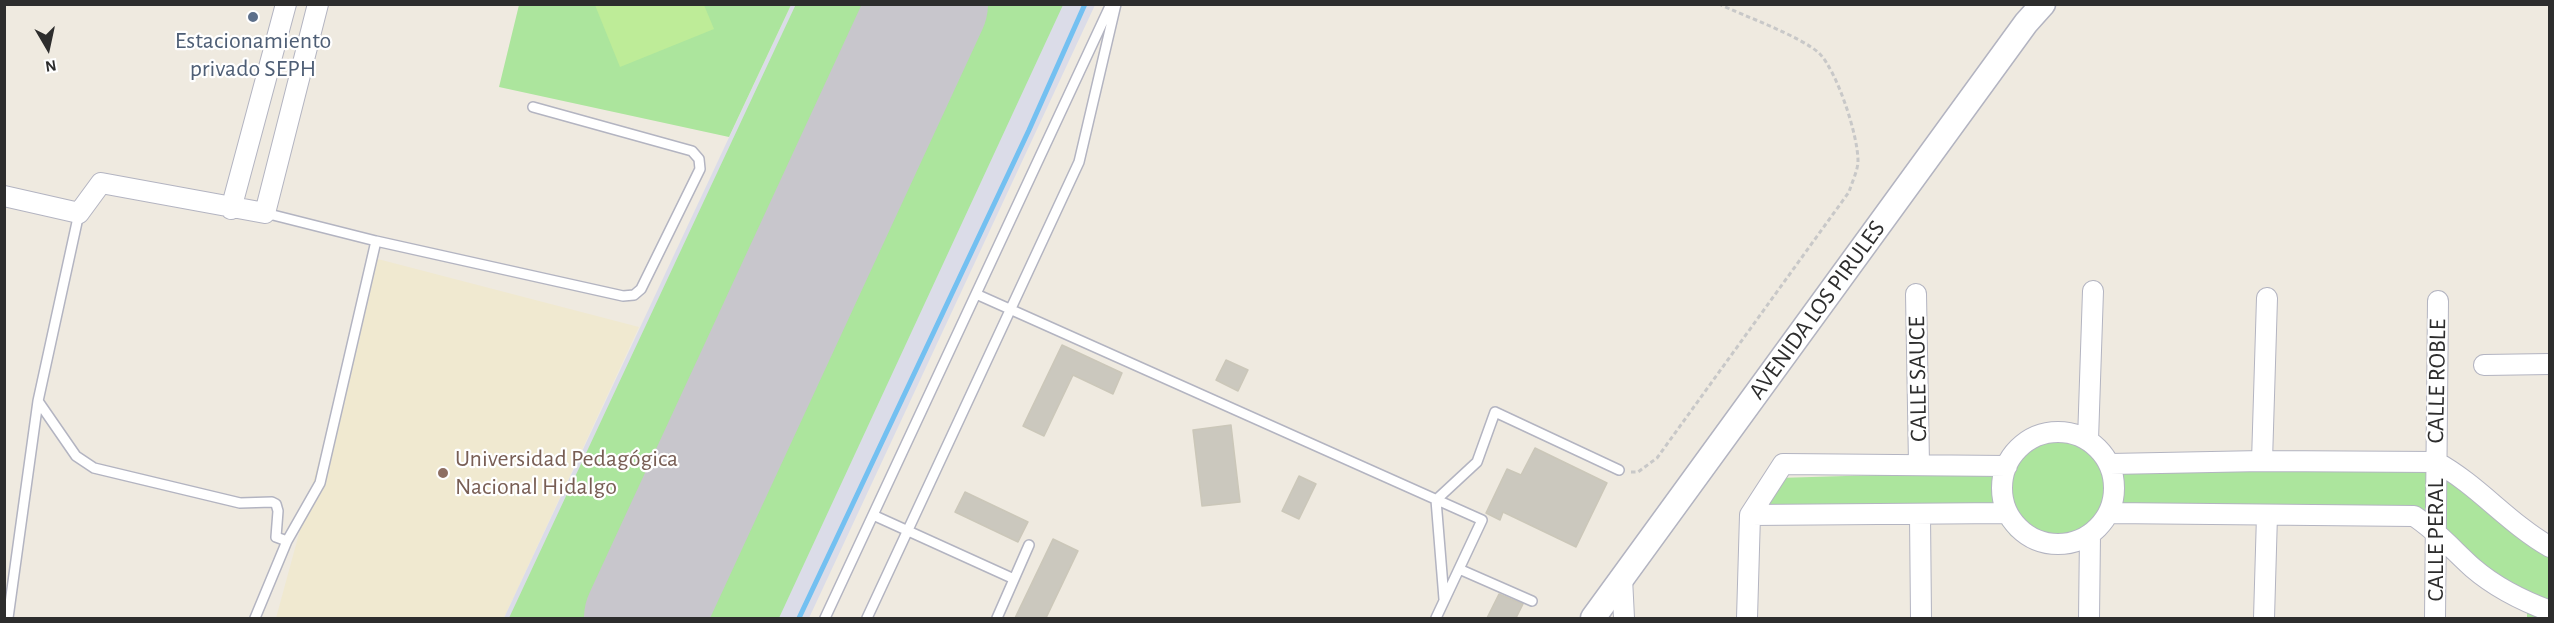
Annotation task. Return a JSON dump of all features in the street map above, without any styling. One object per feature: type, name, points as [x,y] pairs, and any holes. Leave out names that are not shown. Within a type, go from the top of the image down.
[{"type":"street","points":[[231,208],[286,4]]},
{"type":"street","points":[[4,196],[79,213],[101,183],[265,213],[318,4]]},
{"type":"street","name":"AVENIDA LOS PIRULES","points":[[1593,618],[2026,23],[2043,4]]},
{"type":"street","points":[[2088,440],[2093,291]]},
{"type":"street","name":"CALLE SAUCE","points":[[1916,294],[1919,464]]},
{"type":"street","points":[[2262,460],[2267,298]]},
{"type":"street","name":"CALLE ROBLE","points":[[2436,462],[2438,301]]},
{"type":"street","points":[[2484,365],[2550,364]]},
{"type":"street","points":[[2066,432],[2088,440],[2099,449],[2110,464],[2115,489],[2110,513],[2090,535],[2067,544],[2043,542],[2021,531],[2007,513],[2001,490],[2007,466],[2021,446],[2042,434],[2066,432]]},
{"type":"street","points":[[2110,464],[2262,460],[2436,462],[2459,475],[2524,532],[2550,547]]},
{"type":"street","name":"CALLE PERAL","points":[[2435,618],[2436,462]]},
{"type":"street","points":[[1747,618],[1750,515],[1783,464],[2007,466]]},
{"type":"street","points":[[1750,515],[2007,513]]},
{"type":"street","points":[[2110,513],[2414,516],[2436,530],[2474,569],[2509,593],[2550,611]]},
{"type":"street","points":[[1920,515],[1921,618]]},
{"type":"street","points":[[2264,618],[2267,515]]},
{"type":"street","points":[[2089,618],[2090,535]]},
{"type":"street","points":[[1622,578],[1624,618]]},
{"type":"lane","points":[[825,618],[1111,4]]},
{"type":"lane","points":[[867,618],[1079,162],[1116,4]]},
{"type":"lane","points":[[265,213],[376,241],[622,296],[634,295],[641,289],[700,170],[699,159],[692,151],[533,107]]},
{"type":"lane","points":[[8,618],[38,401],[79,213]]},
{"type":"lane","points":[[255,618],[287,541],[320,483],[376,241]]},
{"type":"lane","points":[[976,294],[1482,520],[1436,618]]},
{"type":"lane","points":[[38,401],[76,456],[94,468],[240,503],[272,502],[276,504],[278,511],[276,537],[287,541]]},
{"type":"lane","points":[[1436,500],[1477,462],[1495,412],[1619,470]]},
{"type":"lane","points":[[1436,500],[1444,602]]},
{"type":"lane","points":[[873,516],[1014,579]]},
{"type":"lane","points":[[997,618],[1029,545]]},
{"type":"lane","points":[[1459,569],[1532,601]]},
{"type":"path","points":[[1619,470],[1638,472],[1657,458],[1849,192],[1858,162],[1852,120],[1820,54],[1800,41],[1719,4]]},
{"type":"shaded area","points":[[791,5],[1095,5],[809,618],[504,618]]},
{"type":"shaded area","name":"Universidad Pedagógica Nacional Hidalgo","points":[[374,258],[639,327],[504,618],[276,618]]},
{"type":"green space","points":[[796,4],[889,5],[605,618],[509,618]]},
{"type":"green space","points":[[968,4],[1063,5],[779,618],[683,618]]},
{"type":"green space","points":[[519,5],[791,5],[729,137],[499,87]]},
{"type":"green space","points":[[595,5],[704,5],[714,29],[620,67]]},
{"type":"green space","points":[[2057,433],[2084,445],[2104,466],[2433,459],[2549,548],[2549,618],[2527,618],[2527,602],[2421,515],[2104,517],[2083,541],[2059,550],[2034,548],[2011,536],[1996,517],[1756,511],[1778,478],[1913,474],[1995,468],[2015,445],[2022,441]]},
{"type":"building","points":[[1062,345],[1122,373],[1113,394],[1073,375],[1044,436],[1023,426]]},
{"type":"building","points":[[1226,360],[1248,370],[1238,391],[1216,380]]},
{"type":"building","points":[[1231,425],[1240,502],[1202,506],[1193,430]]},
{"type":"building","points":[[1535,448],[1607,483],[1576,547],[1503,512],[1500,520],[1486,513],[1507,469],[1521,475]]},
{"type":"building","points":[[1299,476],[1316,484],[1299,519],[1282,511]]},
{"type":"building","points":[[965,492],[1028,522],[1018,542],[955,512]]},
{"type":"building","points":[[1053,539],[1078,551],[1046,618],[1015,618]]},
{"type":"building","points":[[1499,594],[1523,604],[1516,618],[1487,618]]},
{"type":"waterway","points":[[799,618],[1029,130],[1085,4]]},
{"type":"runway","points":[[644,618],[928,4]]},
{"type":"place","name":"Estacionamiento privado SEPH","points":[[253,17]]},
{"type":"place","name":"Universidad Pedagógica Nacional Hidalgo","points":[[443,473]]}]
